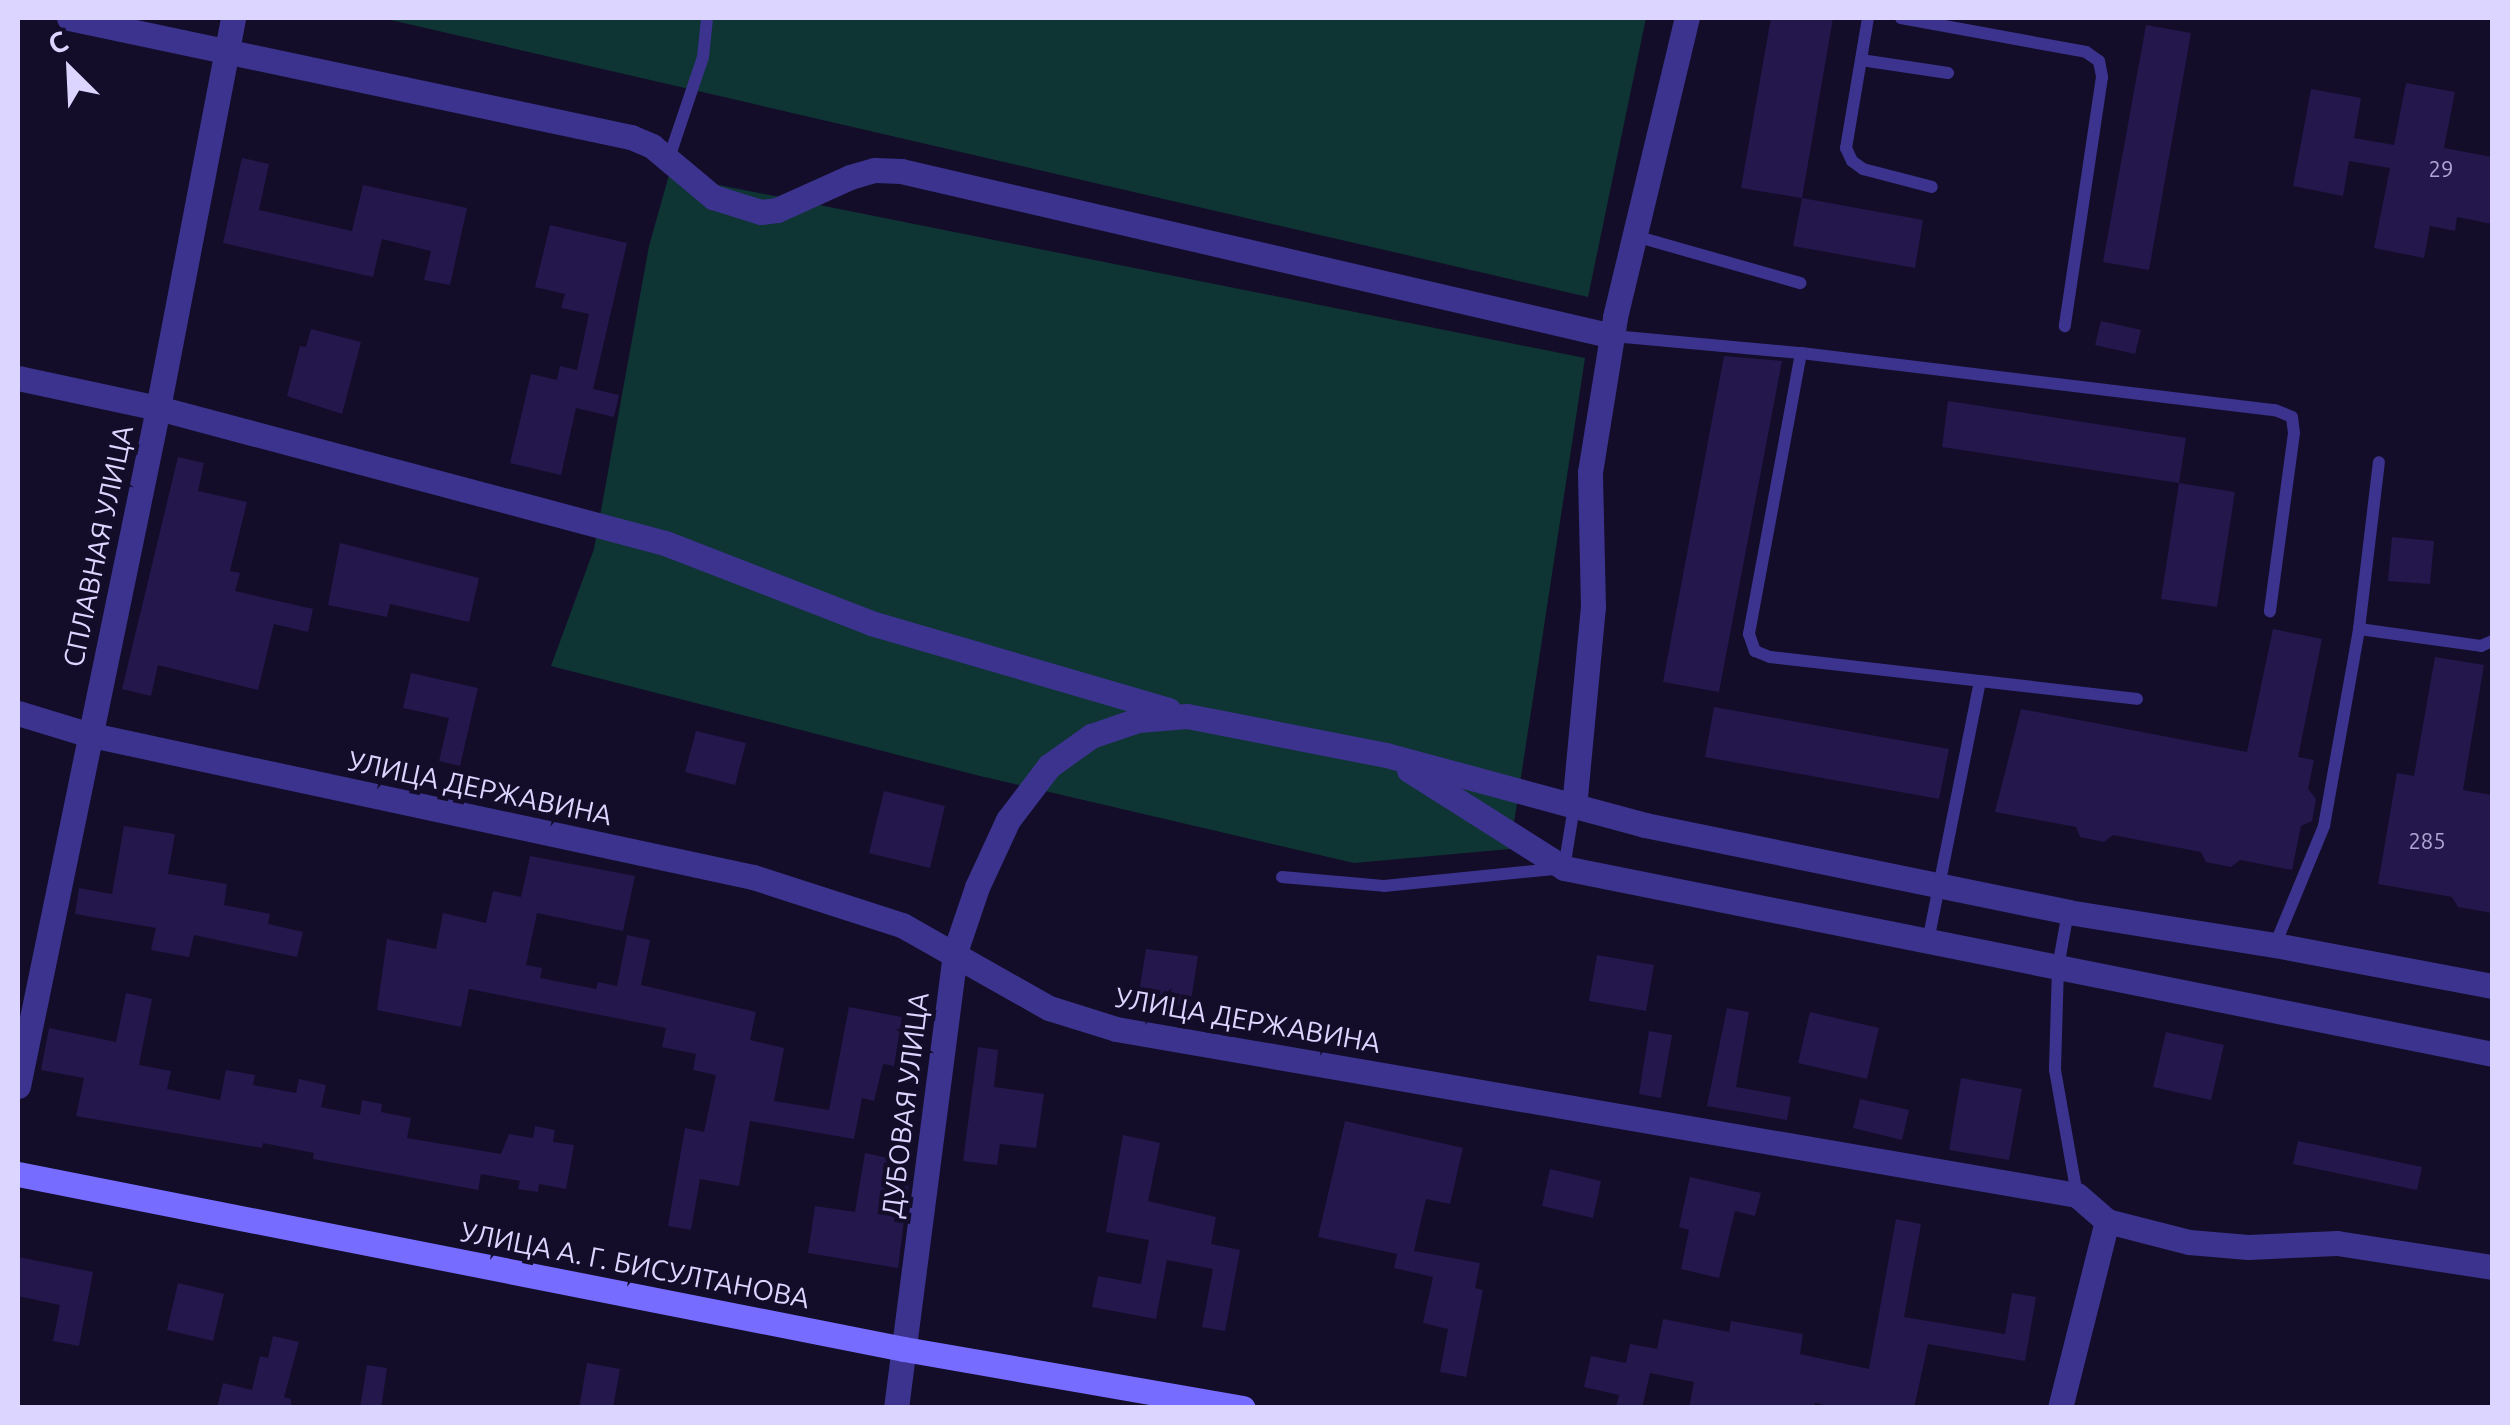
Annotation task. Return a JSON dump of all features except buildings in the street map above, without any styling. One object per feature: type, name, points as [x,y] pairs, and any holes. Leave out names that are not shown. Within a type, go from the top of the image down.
[{"type":"street","points":[[68,18],[631,137],[669,158],[713,198],[761,212],[777,210],[850,177],[875,170],[901,171],[1613,336]]},
{"type":"street","name":"СПЛАВНАЯ УЛИЦА","points":[[18,1086],[87,734],[158,408],[233,18]]},
{"type":"street","points":[[1574,807],[1593,607],[1590,472],[1613,336],[1688,18]]},
{"type":"street","points":[[18,378],[158,408],[666,544],[872,623],[1187,716],[1386,755],[1574,807],[1939,886],[2492,986]]},
{"type":"street","name":"УЛИЦА ДЕРЖАВИНА","points":[[18,713],[87,734],[754,877],[902,925],[954,952],[983,975],[1049,1008],[1116,1029],[2077,1195]]},
{"type":"street","name":"ДУБОВАЯ УЛИЦА","points":[[896,1408],[954,952],[977,887],[1008,820],[1048,766],[1091,736],[1138,720],[1187,716]]},
{"type":"street","points":[[1386,755],[1564,868],[2492,1054]]},
{"type":"street","name":"УЛИЦА А. Г. БИСУЛТАНОВА","points":[[18,1174],[904,1348],[1243,1408]]},
{"type":"street","points":[[2077,1195],[2107,1221],[2189,1242],[2248,1248],[2337,1242],[2492,1267]]},
{"type":"street","points":[[2060,1408],[2107,1221]]},
{"type":"lane","points":[[669,158],[702,57],[707,18]]},
{"type":"lane","points":[[1868,18],[1846,148],[1852,161],[1863,168],[1932,187]]},
{"type":"lane","points":[[1901,18],[2086,52],[2099,61],[2102,78],[2066,326]]},
{"type":"lane","points":[[1861,60],[1948,73]]},
{"type":"lane","points":[[1635,236],[1800,284]]},
{"type":"lane","points":[[1613,336],[1801,353],[2276,410],[2292,418],[2294,433],[2270,611]]},
{"type":"lane","points":[[1801,353],[1749,634],[1755,651],[2138,699]]},
{"type":"lane","points":[[2276,945],[2324,826],[2360,628],[2379,462]]},
{"type":"lane","points":[[2360,628],[2482,646],[2492,642]]},
{"type":"lane","points":[[1928,941],[1980,680]]},
{"type":"lane","points":[[1282,877],[1384,886],[1564,868],[1574,807]]},
{"type":"lane","points":[[2068,912],[2058,967],[2055,1070],[2077,1195]]},
{"type":"green space","points":[[382,18],[1646,18],[1588,297]]},
{"type":"green space","points":[[669,175],[1585,358],[1510,849],[1354,863],[980,776],[551,666],[594,549],[649,246]]}]
